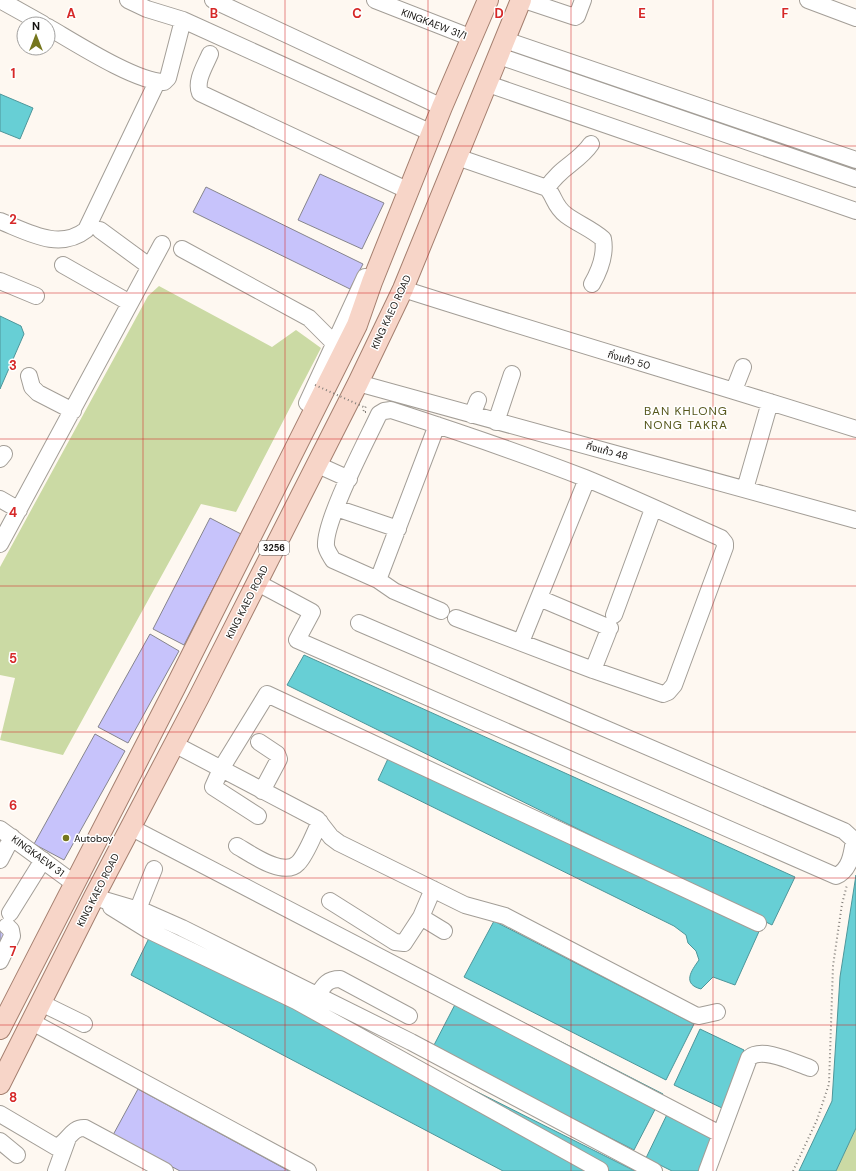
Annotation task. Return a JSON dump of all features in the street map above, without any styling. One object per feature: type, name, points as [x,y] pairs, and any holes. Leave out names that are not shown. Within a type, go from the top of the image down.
[{"type":"main road","name":"KING KAEO ROAD","points":[[0,1084],[41,1003],[86,892],[185,668],[339,348],[357,325],[407,190],[488,0]]},
{"type":"main road","name":"KING KAEO ROAD","points":[[0,1029],[86,892],[130,827],[318,465],[403,289],[488,84],[520,0]]},
{"type":"street","points":[[0,0],[29,16]]},
{"type":"street","points":[[128,0],[148,9],[183,20],[432,133]]},
{"type":"street","points":[[213,0],[442,107]]},
{"type":"street","name":"KINGKAEW 31/1","points":[[374,0],[472,38]]},
{"type":"street","points":[[524,0],[575,17],[577,16],[583,0]]},
{"type":"street","points":[[808,0],[856,18]]},
{"type":"street","points":[[56,31],[128,71],[157,82],[164,82],[168,78],[183,20]]},
{"type":"street","points":[[502,48],[856,160]]},
{"type":"street","points":[[502,48],[856,179]]},
{"type":"street","points":[[210,54],[199,81],[198,87],[200,93],[407,190]]},
{"type":"street","points":[[0,221],[52,240],[63,240],[78,237],[86,230],[157,82]]},
{"type":"street","points":[[488,84],[856,211]]},
{"type":"street","points":[[547,188],[554,177],[586,152],[591,144]]},
{"type":"street","points":[[457,157],[547,188],[551,192],[554,203],[566,215],[590,228],[603,239],[604,253],[598,273],[592,284]]},
{"type":"street","points":[[100,230],[150,266]]},
{"type":"street","points":[[0,544],[162,244]]},
{"type":"street","points":[[182,249],[309,318],[339,348]]},
{"type":"street","points":[[63,266],[130,304]]},
{"type":"street","points":[[0,280],[36,296]]},
{"type":"street","name":"กิ่งแก้ว 50","points":[[403,289],[573,344],[734,390],[856,429]]},
{"type":"street","points":[[734,390],[743,367]]},
{"type":"street","points":[[496,422],[512,374]]},
{"type":"street","points":[[29,376],[34,390],[73,411]]},
{"type":"street","name":"กิ่งแก้ว 48","points":[[358,383],[475,408],[496,422],[856,520]]},
{"type":"street","points":[[745,489],[770,402]]},
{"type":"street","points":[[441,611],[394,591],[378,580],[337,563],[326,548],[328,532],[336,508],[379,414],[384,411],[391,410],[437,425],[587,479],[721,538],[725,543],[725,547],[674,685],[668,692],[658,693],[456,618]]},
{"type":"street","points":[[378,580],[437,425]]},
{"type":"street","points":[[318,465],[349,479]]},
{"type":"street","points":[[521,642],[587,479]]},
{"type":"street","points":[[0,499],[19,510]]},
{"type":"street","points":[[336,508],[398,530]]},
{"type":"street","points":[[593,670],[654,509]]},
{"type":"street","points":[[256,582],[312,612],[297,640],[836,876],[842,874],[852,858],[854,840],[844,831],[359,623]]},
{"type":"street","points":[[539,598],[611,625]]},
{"type":"street","points":[[258,816],[214,790],[213,785],[221,769],[267,694],[758,923]]},
{"type":"street","points":[[259,742],[277,754],[278,759],[262,791]]},
{"type":"street","points":[[174,744],[320,822],[327,832],[339,843],[472,907],[505,916],[695,1015],[700,1016],[717,1012]]},
{"type":"street","points":[[237,846],[274,866],[288,868],[299,862],[320,822]]},
{"type":"street","points":[[130,827],[720,1134]]},
{"type":"street","points":[[0,860],[6,833]]},
{"type":"street","name":"KINGKAEW 31","points":[[6,833],[86,892],[148,930],[296,1001],[600,1170]]},
{"type":"street","points":[[0,961],[12,936],[8,919],[43,860]]},
{"type":"street","points":[[138,909],[154,869]]},
{"type":"street","points":[[330,901],[395,942],[401,943],[408,940],[434,889]]},
{"type":"street","points":[[86,892],[138,909],[182,928],[411,1042],[654,1171]]},
{"type":"street","points":[[421,917],[444,931]]},
{"type":"street","points":[[317,996],[326,982],[331,980],[340,980],[409,1016]]},
{"type":"street","points":[[41,1003],[84,1024]]},
{"type":"street","points":[[32,1022],[308,1171]]},
{"type":"street","points":[[707,1171],[749,1058],[752,1055],[767,1054],[810,1068]]},
{"type":"street","points":[[0,1114],[52,1146],[60,1146],[76,1129],[85,1128],[165,1171]]},
{"type":"street","points":[[56,1171],[68,1138]]},
{"type":"street","points":[[0,1141],[17,1155]]},
{"type":"path","points":[[315,385],[367,408]]},
{"type":"path","points":[[793,1171],[818,1120],[829,1084],[833,966],[842,904],[848,882]]},
{"type":"green space","points":[[159,286],[272,347],[296,330],[321,348],[236,512],[201,504],[63,755],[0,740],[15,678],[0,675],[0,567],[148,296]]},
{"type":"green space","points":[[856,1128],[856,1171],[836,1171]]},
{"type":"water","points":[[0,94],[33,108],[20,139],[0,131]]},
{"type":"water","points":[[0,316],[21,326],[24,334],[0,389]]},
{"type":"water","points":[[304,655],[795,877],[772,925],[287,685]]},
{"type":"water","points":[[394,746],[761,927],[735,985],[713,977],[701,989],[695,987],[690,981],[690,977],[693,968],[699,960],[696,951],[688,943],[686,935],[674,926],[378,780]]},
{"type":"water","points":[[856,875],[856,1128],[836,1171],[799,1171],[832,1101],[840,977]]},
{"type":"water","points":[[494,921],[694,1024],[666,1080],[464,977]]},
{"type":"water","points":[[150,936],[180,943],[635,1171],[503,1171],[131,975]]},
{"type":"water","points":[[462,991],[663,1094],[634,1150],[433,1047]]},
{"type":"water","points":[[700,1029],[744,1050],[722,1108],[674,1085]]},
{"type":"water","points":[[673,1102],[719,1125],[699,1171],[672,1171],[646,1158]]},
{"type":"building","points":[[320,174],[384,203],[362,249],[298,220]]},
{"type":"building","points":[[206,187],[363,264],[350,289],[193,212]]},
{"type":"building","points":[[210,518],[241,534],[184,645],[153,629]]},
{"type":"building","points":[[150,634],[179,651],[128,743],[98,727]]},
{"type":"building","points":[[95,734],[125,751],[64,860],[34,844]]},
{"type":"building","points":[[0,931],[6,935],[0,943]]},
{"type":"building","points":[[138,1089],[289,1171],[180,1171],[113,1135]]},
{"type":"place","name":"Autoboy","points":[[66,838]]},
{"type":"district","name":"BAN KHLONG NONG TAKRA","points":[[686,418]]}]
